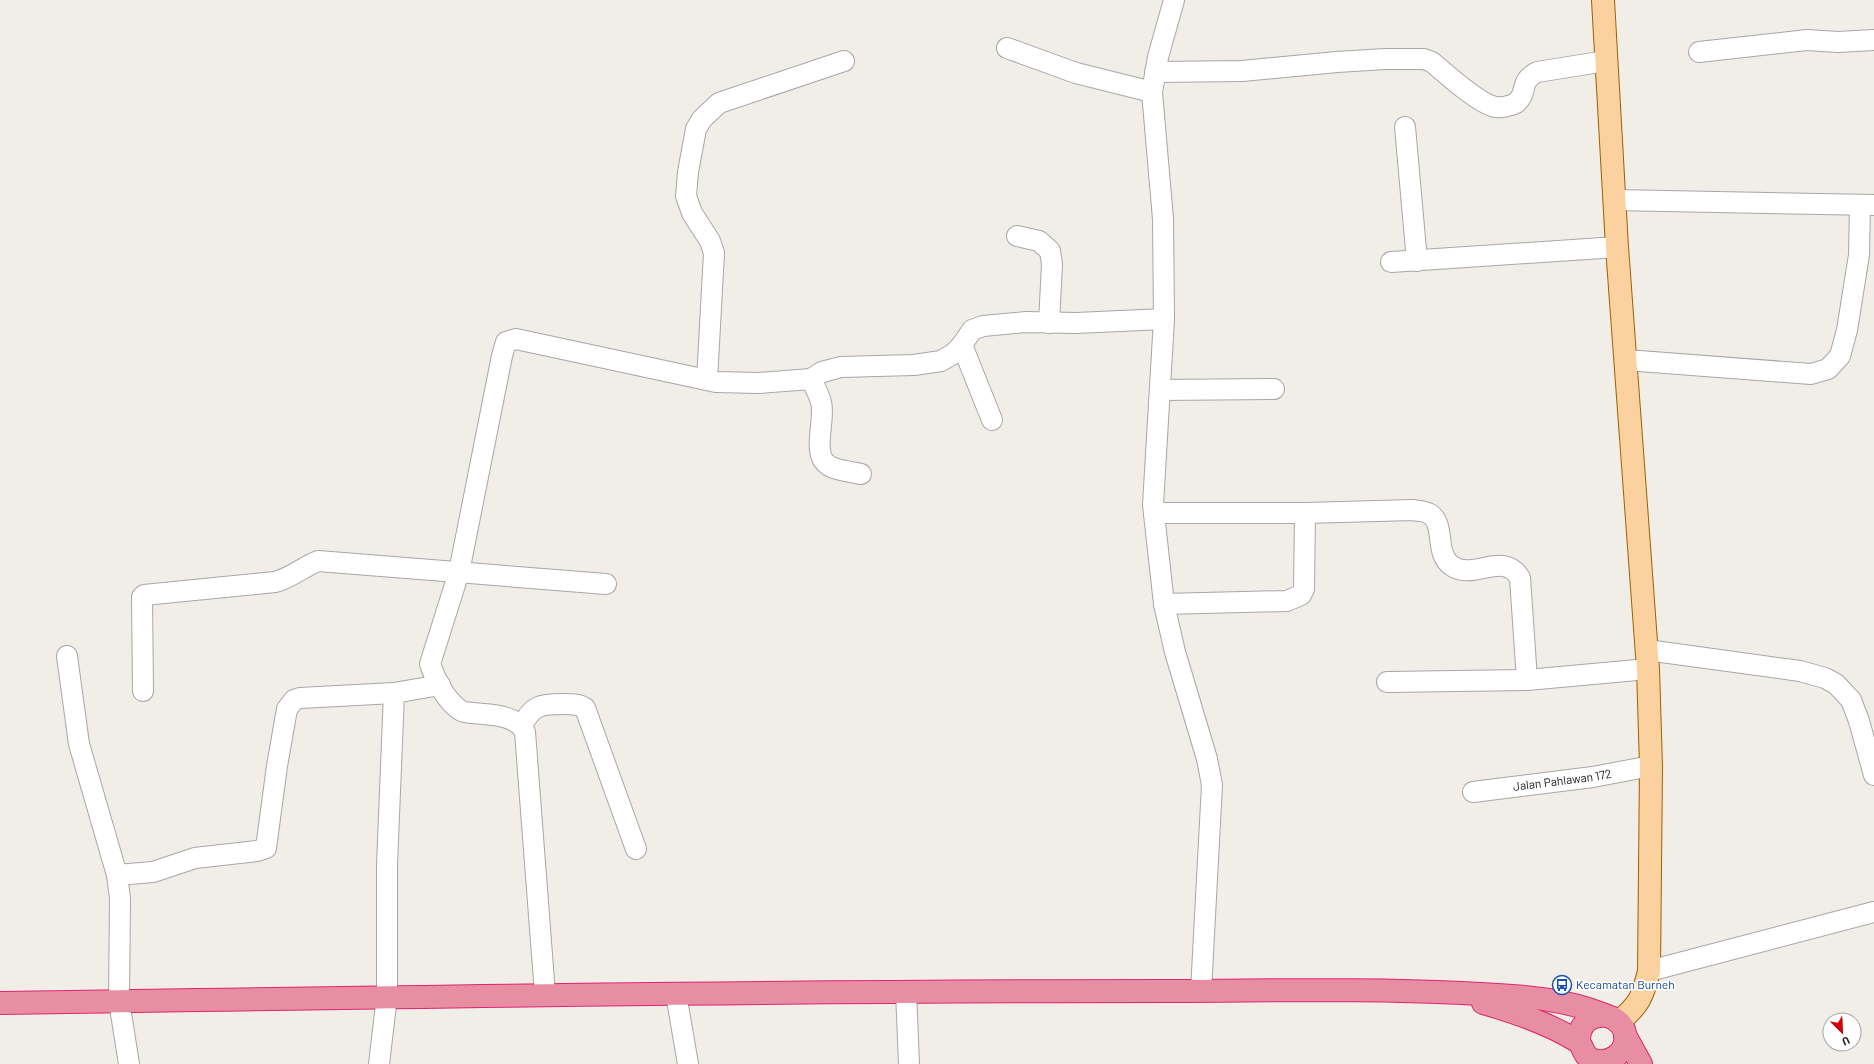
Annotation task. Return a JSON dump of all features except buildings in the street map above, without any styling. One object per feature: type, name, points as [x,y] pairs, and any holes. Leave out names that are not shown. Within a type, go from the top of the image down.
[{"type":"highway","points":[[0,1003],[387,996],[906,991],[1201,991],[1324,989],[1439,992],[1554,1000],[1581,1005],[1616,1024],[1641,1064]]},
{"type":"highway","points":[[1439,992],[1518,1014],[1545,1025],[1579,1042]]},
{"type":"highway","points":[[1598,1016],[1616,1024],[1622,1049],[1618,1054],[1599,1063],[1585,1055],[1579,1042],[1581,1028],[1585,1022],[1598,1016]]},
{"type":"main road","points":[[1603,0],[1617,247],[1647,660],[1651,766],[1649,971],[1646,985],[1637,1005],[1616,1024]]},
{"type":"street","points":[[1174,0],[1158,57],[1152,92],[1163,219],[1164,319],[1153,505],[1164,604],[1175,652],[1207,759],[1212,785],[1201,991]]},
{"type":"street","points":[[1699,52],[1807,40],[1838,42],[1874,40]]},
{"type":"street","points":[[1007,48],[1076,73],[1152,92]]},
{"type":"street","points":[[1155,72],[1242,71],[1337,62],[1424,59],[1432,62],[1478,99],[1495,107],[1508,106],[1515,103],[1522,96],[1524,83],[1528,76],[1537,72],[1606,61]]},
{"type":"street","points":[[707,380],[714,253],[710,241],[692,213],[686,196],[688,172],[696,129],[702,119],[719,104],[844,61]]},
{"type":"street","points":[[1405,127],[1417,261]]},
{"type":"street","points":[[1614,200],[1867,205],[1858,254],[1848,330],[1840,356],[1828,369],[1811,374],[1626,360]]},
{"type":"street","points":[[1017,236],[1040,241],[1050,251],[1052,264],[1048,322]]},
{"type":"street","points":[[1391,262],[1617,247]]},
{"type":"street","points":[[545,994],[526,738],[522,726],[516,721],[507,718],[461,712],[451,702],[440,685],[433,674],[430,664],[459,572],[500,364],[506,342],[516,339],[707,380],[759,383],[810,379],[822,372],[841,367],[914,365],[942,361],[953,354],[962,345],[972,330],[982,326],[1026,322],[1076,323],[1164,319]]},
{"type":"street","points":[[962,345],[992,420]]},
{"type":"street","points":[[810,379],[821,402],[822,416],[820,445],[823,460],[828,466],[861,474]]},
{"type":"street","points":[[1160,390],[1274,389]]},
{"type":"street","points":[[1154,513],[1305,514],[1413,510],[1428,513],[1437,522],[1443,557],[1453,567],[1465,571],[1503,565],[1515,570],[1520,578],[1527,680]]},
{"type":"street","points":[[1164,604],[1287,601],[1301,595],[1304,589],[1305,514]]},
{"type":"street","points":[[143,691],[142,597],[144,595],[275,582],[285,580],[310,564],[318,562],[606,584]]},
{"type":"street","points":[[67,656],[79,744],[118,875],[120,898],[119,1001],[129,1064]]},
{"type":"street","points":[[1387,682],[1527,680],[1647,660],[1800,671],[1825,678],[1836,684],[1850,700],[1859,720],[1874,775]]},
{"type":"street","points":[[118,875],[153,872],[195,858],[257,851],[266,848],[277,766],[287,709],[290,704],[300,698],[394,693],[440,685]]},
{"type":"street","points":[[379,1064],[387,996],[387,865],[394,693]]},
{"type":"street","points":[[522,726],[528,714],[542,704],[572,704],[585,708],[636,849]]},
{"type":"street","name":"Jalan Pahlawan 172","points":[[1473,792],[1593,777],[1651,766]]},
{"type":"street","points":[[1649,971],[1874,912]]},
{"type":"street","points":[[906,991],[909,1064]]},
{"type":"street","points":[[676,994],[688,1064]]},
{"type":"place","name":"Kecamatan Burneh","points":[[1562,985]]}]
